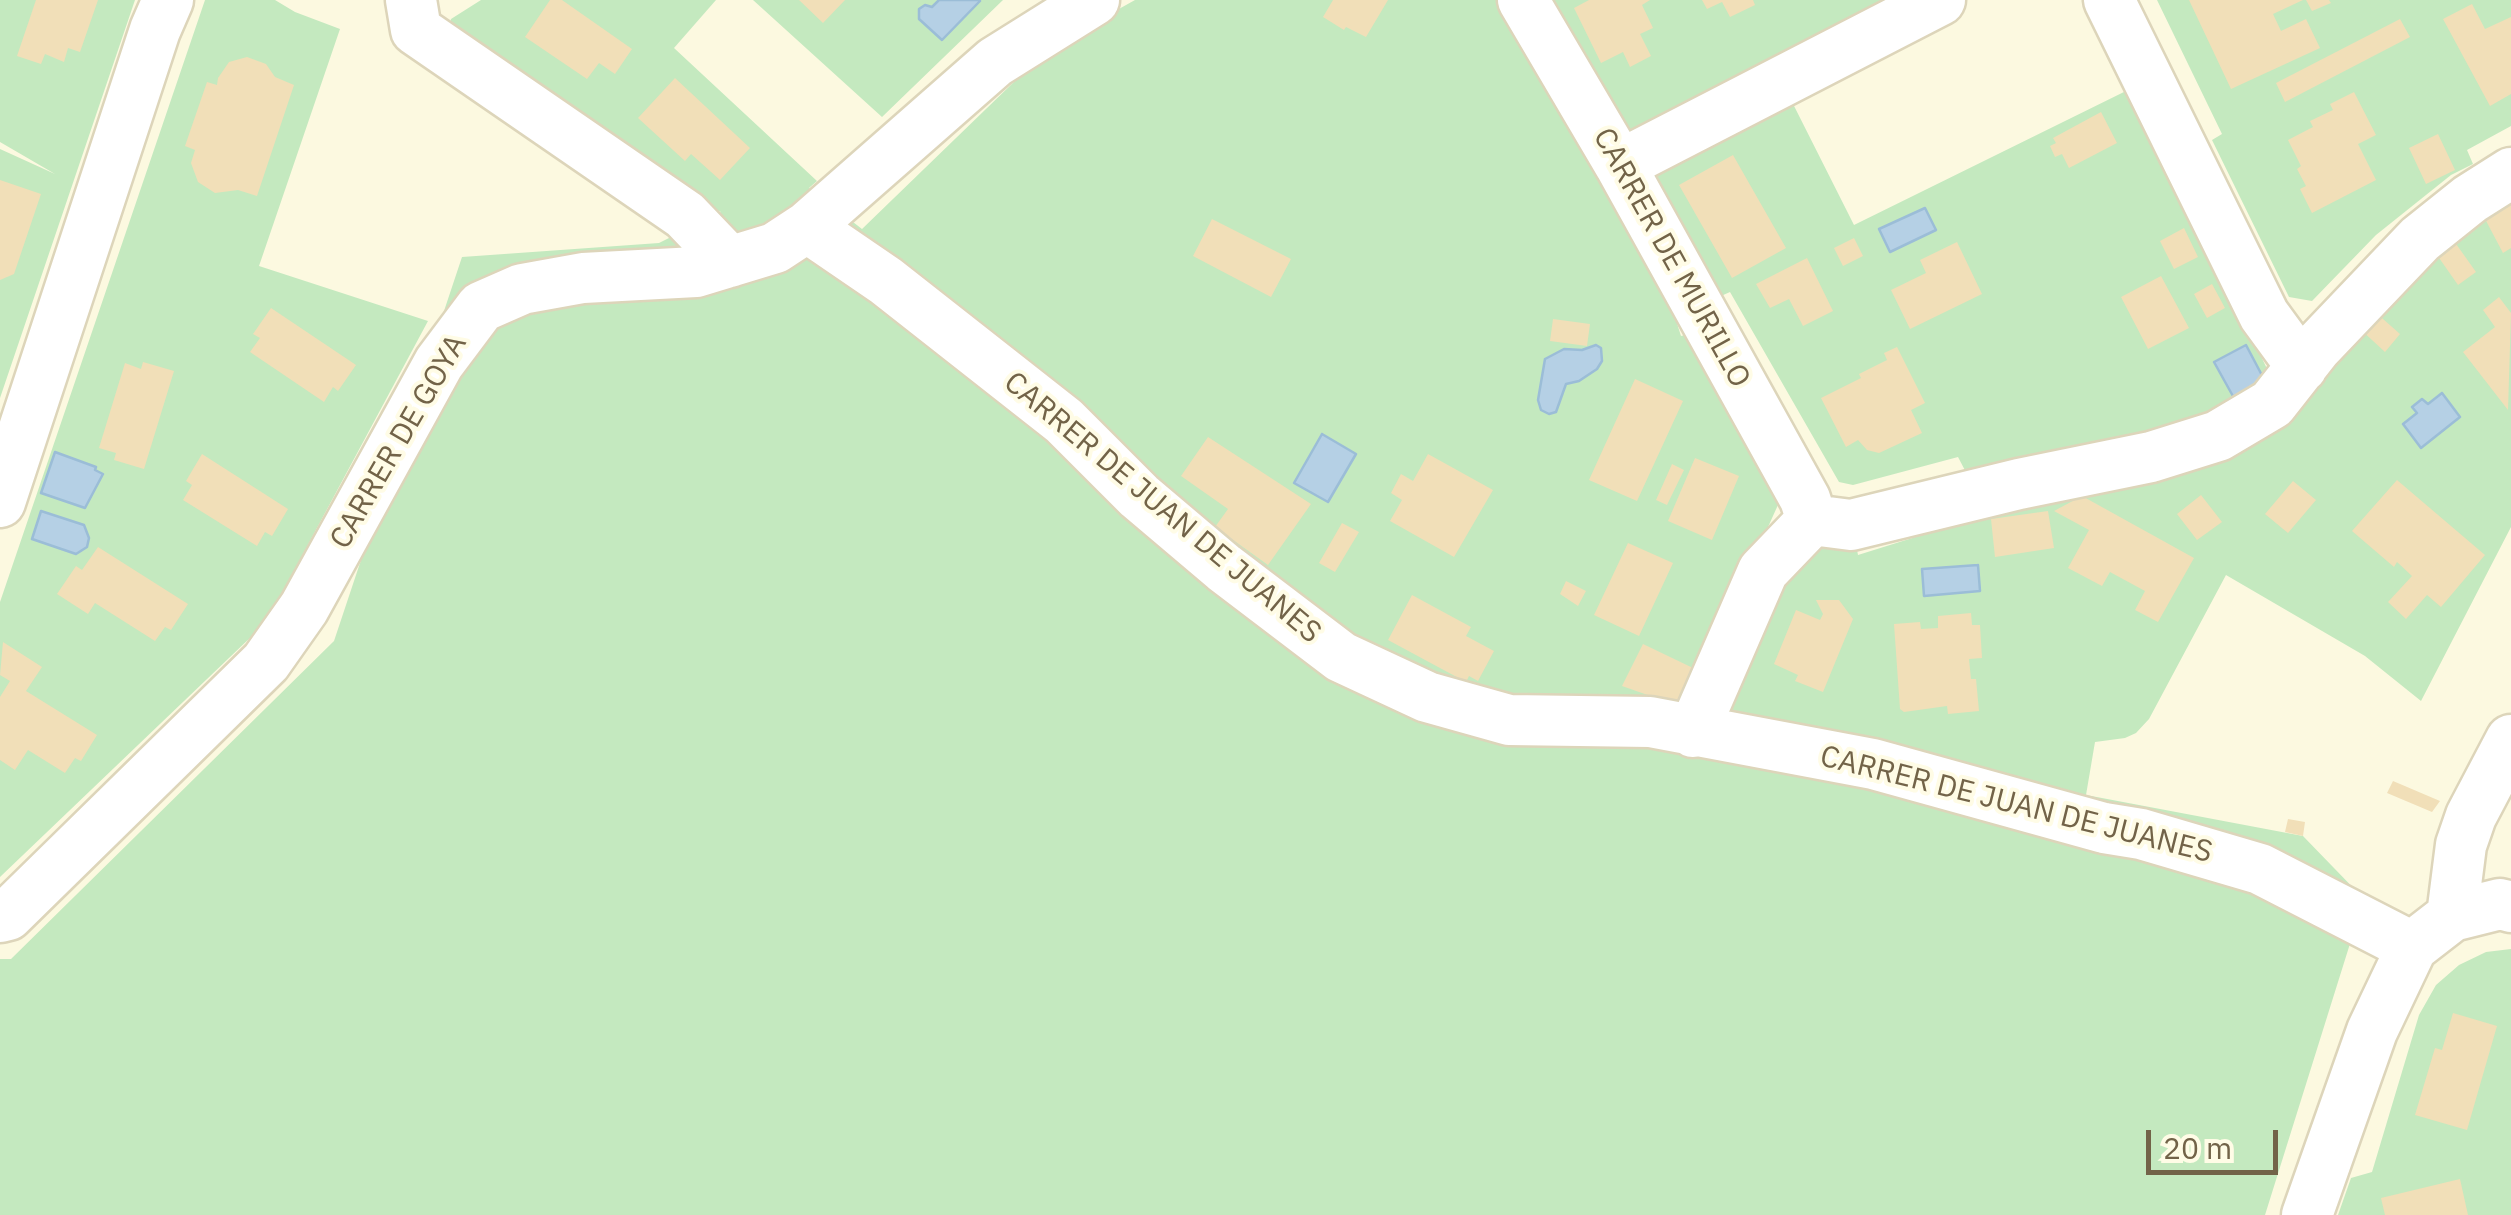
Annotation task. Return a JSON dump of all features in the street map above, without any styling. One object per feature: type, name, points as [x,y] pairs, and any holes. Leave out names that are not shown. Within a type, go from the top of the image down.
[{"type":"street","points":[[0,502],[168,0]]},
{"type":"street","points":[[411,0],[416,30],[685,215],[730,262]]},
{"type":"street","name":"CARRER DE GOYA","points":[[0,917],[8,915],[266,662],[304,608],[439,363],[481,307],[522,289],[583,278],[696,272],[775,248],[807,228],[995,62],[1094,0]]},
{"type":"street","name":"CARRER DE MURILLO","points":[[1523,0],[1620,164],[1805,499],[1812,520]]},
{"type":"street","points":[[1620,164],[1940,0]]},
{"type":"street","points":[[2109,0],[2264,316],[2302,367]]},
{"type":"street","points":[[1694,732],[1763,571],[1812,520],[1851,525],[2218,436],[2272,404],[2356,303],[2420,239],[2470,199],[2511,173]]},
{"type":"street","name":"CARRER DE JUAN DE JUANES","points":[[807,228],[886,281],[1064,421],[1139,496],[1341,658],[1426,697],[1509,720],[1650,722],[1874,764],[2260,869],[2412,946]]},
{"type":"street","points":[[2452,916],[2461,844],[2471,816],[2511,740]]},
{"type":"street","points":[[2308,1215],[2372,1031],[2412,946],[2452,916],[2500,904],[2511,906]]},
{"type":"green space","points":[[0,0],[135,0],[0,398],[0,149],[55,174],[0,142]]},
{"type":"green space","points":[[205,0],[275,0],[340,29],[259,266],[428,321],[281,595],[252,636],[0,877],[0,602]]},
{"type":"green space","points":[[481,0],[716,0],[674,48],[817,181],[809,188],[862,229],[1049,48],[1135,0],[1506,0],[1683,301],[1674,314],[1681,336],[1685,335],[1711,378],[1719,365],[1787,485],[1701,675],[1691,672],[1694,675],[1677,705],[1729,710],[1724,695],[1773,574],[1785,560],[1854,534],[1858,555],[1989,514],[1987,500],[2005,496],[2012,507],[2156,476],[2274,420],[2324,373],[2324,365],[2393,291],[2484,217],[2511,201],[2511,527],[2421,701],[2365,656],[2226,575],[2149,719],[2125,738],[2095,742],[2086,795],[2303,836],[2364,899],[2265,1215],[0,1215],[0,959],[11,959],[334,641],[462,257],[659,243],[721,212],[706,206],[452,40],[448,32],[451,19]]},
{"type":"green space","points":[[753,0],[1003,0],[882,117]]},
{"type":"green space","points":[[1536,0],[1886,0],[1820,32],[1824,44],[1624,145]]},
{"type":"green space","points":[[2157,0],[2511,0],[2511,126],[2467,150],[2473,164],[2451,175],[2376,235],[2312,301],[2289,297],[2212,140],[2222,134]]},
{"type":"green space","points":[[2130,89],[2274,383],[2165,439],[1969,478],[1958,457],[1853,485],[1839,482],[1730,292],[1712,300],[1648,182],[1652,161],[1787,92],[1854,225]]},
{"type":"green space","points":[[2511,949],[2511,1215],[2338,1215],[2351,1178],[2372,1172],[2419,1015],[2436,985],[2459,965],[2486,952]]},
{"type":"water","points":[[939,0],[980,1],[942,40],[919,19],[919,9],[925,5],[932,7]]},
{"type":"water","points":[[1925,208],[1936,230],[1890,252],[1879,229]]},
{"type":"water","points":[[1596,345],[1601,348],[1602,361],[1597,369],[1566,384],[1556,412],[1541,410],[1538,400],[1545,359],[1564,349],[1582,350]]},
{"type":"water","points":[[2246,345],[2265,381],[2234,398],[2214,362]]},
{"type":"water","points":[[2442,393],[2460,417],[2421,448],[2403,424],[2417,413],[2412,407],[2422,399],[2428,404]]},
{"type":"water","points":[[1322,434],[1356,454],[1328,502],[1294,483]]},
{"type":"water","points":[[55,452],[96,467],[103,474],[85,508],[41,493]]},
{"type":"water","points":[[41,511],[84,525],[89,538],[87,547],[76,554],[32,539]]},
{"type":"water","points":[[1978,565],[1980,591],[1924,596],[1922,569]]},
{"type":"building","points":[[36,0],[98,0],[80,52],[68,48],[64,62],[45,54],[41,64],[17,56]]},
{"type":"building","points":[[550,0],[562,0],[632,49],[615,74],[599,63],[587,79],[525,37]]},
{"type":"building","points":[[799,0],[845,0],[823,23]]},
{"type":"building","points":[[1333,0],[1388,0],[1366,37],[1323,17]]},
{"type":"building","points":[[1589,0],[1650,0],[1642,5],[1653,28],[1640,34],[1651,56],[1630,67],[1623,52],[1601,63],[1574,8]]},
{"type":"building","points":[[1702,0],[1753,0],[1755,5],[1730,17],[1722,2],[1707,9]]},
{"type":"building","points":[[2189,0],[2303,0],[2273,14],[2281,31],[2306,19],[2320,48],[2231,89]]},
{"type":"building","points":[[2306,0],[2329,0],[2331,3],[2312,11]]},
{"type":"building","points":[[2472,4],[2485,29],[2511,17],[2511,94],[2490,106],[2443,19]]},
{"type":"building","points":[[2400,19],[2410,37],[2285,102],[2276,83]]},
{"type":"building","points":[[247,57],[266,64],[275,77],[294,85],[257,196],[238,190],[215,193],[198,182],[191,163],[195,150],[185,146],[207,82],[217,85],[229,62]]},
{"type":"building","points":[[675,78],[750,148],[720,180],[691,154],[685,161],[638,118]]},
{"type":"building","points":[[2354,92],[2376,135],[2358,144],[2376,180],[2312,213],[2300,189],[2306,186],[2297,169],[2301,166],[2288,140],[2313,127],[2310,121],[2333,110],[2330,104]]},
{"type":"building","points":[[2101,112],[2117,143],[2069,168],[2062,154],[2055,157],[2050,146],[2056,143],[2053,138]]},
{"type":"building","points":[[2438,134],[2455,170],[2426,184],[2409,148]]},
{"type":"building","points":[[1733,155],[1786,248],[1732,278],[1679,185]]},
{"type":"building","points":[[0,180],[41,194],[14,274],[0,280]]},
{"type":"building","points":[[2511,201],[2511,248],[2503,253],[2484,217]]},
{"type":"building","points":[[1212,219],[1291,259],[1271,297],[1193,256]]},
{"type":"building","points":[[2184,228],[2198,257],[2174,269],[2160,241]]},
{"type":"building","points":[[1854,238],[1863,256],[1843,266],[1834,248]]},
{"type":"building","points":[[2454,241],[2476,272],[2458,285],[2437,255]]},
{"type":"building","points":[[1957,242],[1982,294],[1910,329],[1891,290],[1926,273],[1920,260]]},
{"type":"building","points":[[1807,258],[1833,311],[1803,326],[1789,299],[1770,308],[1756,284]]},
{"type":"building","points":[[2161,276],[2189,328],[2148,349],[2121,297]]},
{"type":"building","points":[[2212,284],[2225,308],[2207,318],[2194,294]]},
{"type":"building","points":[[2499,297],[2511,313],[2508,410],[2463,352],[2495,327],[2483,310]]},
{"type":"building","points":[[271,308],[356,365],[338,391],[333,387],[324,402],[250,352],[260,338],[253,334]]},
{"type":"building","points":[[2374,311],[2400,334],[2385,352],[2359,328]]},
{"type":"building","points":[[1553,319],[1590,324],[1587,346],[1550,341]]},
{"type":"building","points":[[1897,347],[1925,403],[1911,410],[1922,433],[1879,453],[1867,450],[1858,440],[1846,447],[1821,398],[1861,378],[1859,374],[1887,360],[1884,353]]},
{"type":"building","points":[[143,362],[174,371],[144,469],[114,460],[116,453],[99,448],[125,363],[141,369]]},
{"type":"building","points":[[1635,379],[1683,401],[1637,501],[1589,480]]},
{"type":"building","points":[[1208,437],[1311,504],[1268,565],[1215,527],[1228,509],[1181,476]]},
{"type":"building","points":[[202,454],[288,509],[272,536],[265,532],[257,546],[183,500],[192,485],[186,481]]},
{"type":"building","points":[[1428,454],[1493,490],[1454,557],[1390,521],[1402,500],[1391,493],[1401,474],[1413,481]]},
{"type":"building","points":[[1695,458],[1739,476],[1712,540],[1668,521]]},
{"type":"building","points":[[1672,464],[1684,470],[1667,505],[1656,500]]},
{"type":"building","points":[[2397,480],[2485,555],[2441,607],[2427,595],[2406,619],[2388,602],[2412,576],[2397,562],[2394,567],[2352,531]]},
{"type":"building","points":[[2293,481],[2316,500],[2288,533],[2265,514]]},
{"type":"building","points":[[2201,495],[2222,522],[2197,540],[2177,514]]},
{"type":"building","points":[[2082,496],[2194,558],[2158,622],[2135,610],[2145,591],[2110,572],[2102,586],[2068,568],[2089,530],[2054,511]]},
{"type":"building","points":[[2048,511],[2054,548],[1995,557],[1991,519]]},
{"type":"building","points":[[1342,523],[1359,532],[1335,572],[1319,563]]},
{"type":"building","points":[[1628,543],[1673,563],[1639,636],[1594,615]]},
{"type":"building","points":[[98,547],[188,604],[171,630],[165,627],[155,641],[95,603],[88,614],[57,594],[76,566],[82,570]]},
{"type":"building","points":[[1566,581],[1586,591],[1578,606],[1560,594]]},
{"type":"building","points":[[1412,595],[1471,627],[1466,636],[1494,651],[1478,681],[1469,676],[1466,682],[1388,640]]},
{"type":"building","points":[[1816,600],[1839,600],[1853,619],[1823,692],[1795,681],[1798,675],[1774,664],[1796,610],[1820,620],[1823,614]]},
{"type":"building","points":[[1971,613],[1972,625],[1980,625],[1982,658],[1969,659],[1971,679],[1976,679],[1979,711],[1948,714],[1947,706],[1904,712],[1900,709],[1894,624],[1920,622],[1921,629],[1938,628],[1938,616]]},
{"type":"building","points":[[3,642],[42,667],[26,691],[97,735],[81,761],[75,758],[65,773],[28,750],[15,770],[0,760],[0,697],[10,681],[0,675]]},
{"type":"building","points":[[1643,644],[1693,668],[1690,673],[1694,675],[1682,701],[1676,705],[1622,686]]},
{"type":"building","points":[[2393,781],[2440,801],[2432,812],[2387,793]]},
{"type":"building","points":[[2288,819],[2305,822],[2303,836],[2285,832]]},
{"type":"building","points":[[2453,1013],[2497,1026],[2467,1130],[2415,1115],[2435,1048],[2442,1050]]},
{"type":"building","points":[[2460,1179],[2468,1215],[2385,1215],[2381,1198]]}]
